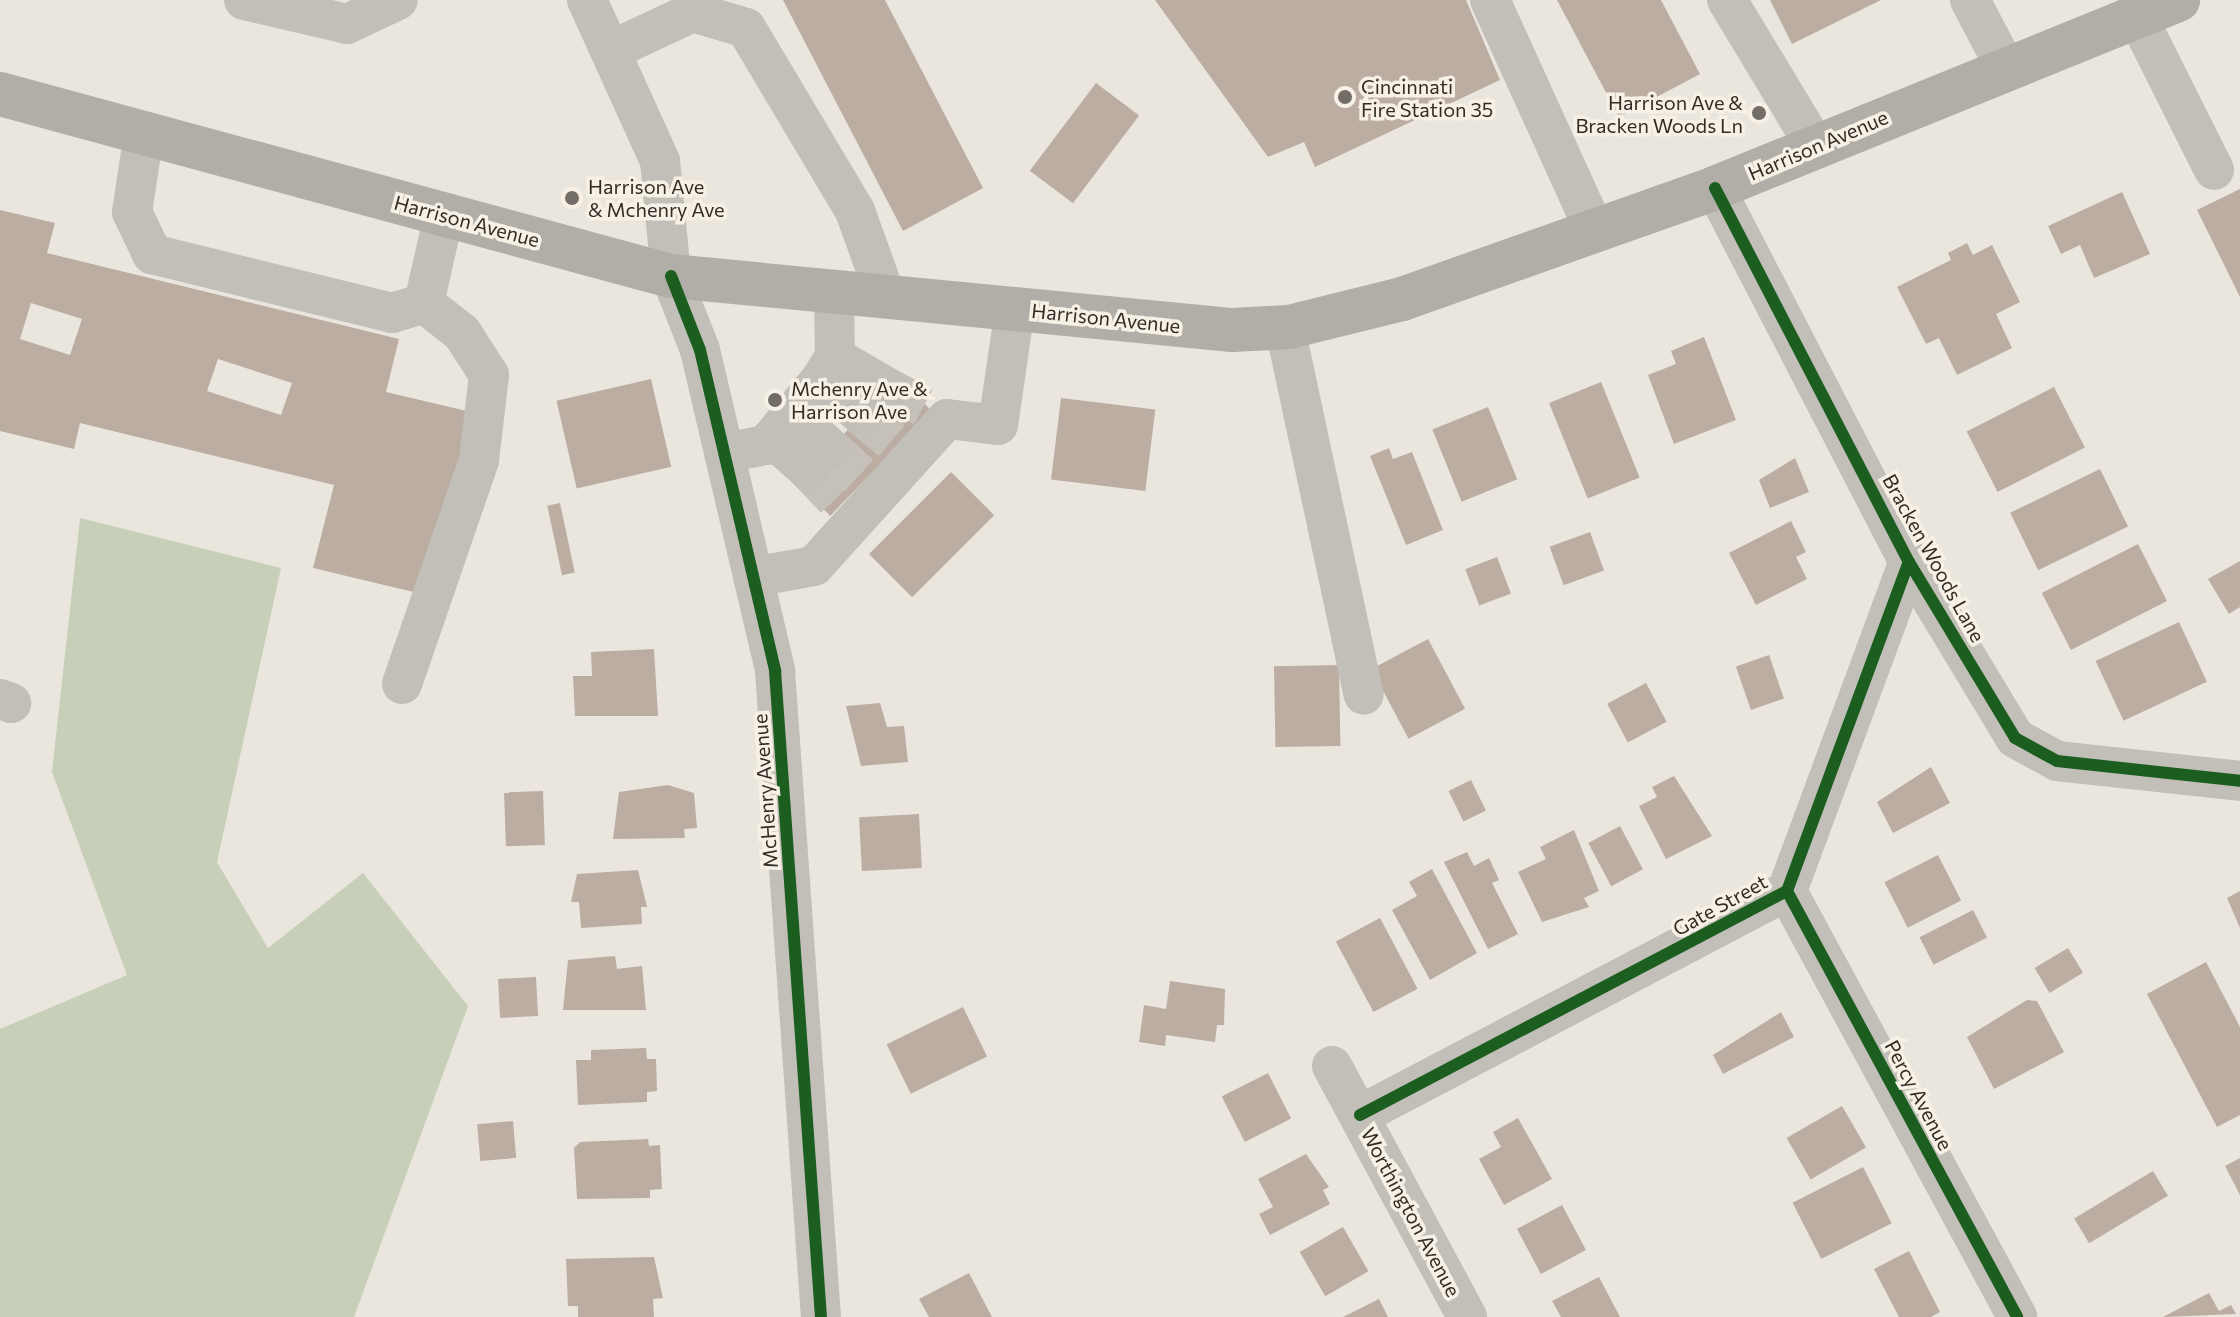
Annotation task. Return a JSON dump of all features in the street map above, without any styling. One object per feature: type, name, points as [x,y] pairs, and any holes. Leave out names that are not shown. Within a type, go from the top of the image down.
[{"type":"main road","name":"Harrison Avenue","points":[[0,94],[671,276],[1232,330],[1285,328],[1347,317],[1715,188],[2005,67],[2178,0]]},
{"type":"street","points":[[244,0],[347,24],[398,0]]},
{"type":"street","name":"McHenry Avenue","points":[[587,0],[660,161],[671,276],[700,350],[753,577],[781,727],[821,1317]]},
{"type":"street","points":[[1490,0],[1595,231]]},
{"type":"street","points":[[1727,0],[1815,146]]},
{"type":"street","points":[[1970,0],[2005,67]]},
{"type":"street","points":[[612,50],[693,12],[746,28],[855,211],[886,297]]},
{"type":"street","points":[[2137,16],[2214,170]]},
{"type":"street","points":[[144,133],[132,212],[152,254],[392,313],[424,303]]},
{"type":"street","name":"Bracken Woods Lane","points":[[1715,188],[1909,562],[2015,738],[2057,761],[2240,781]]},
{"type":"street","points":[[424,303],[444,215]]},
{"type":"street","points":[[724,453],[782,426],[828,368],[834,291]]},
{"type":"street","points":[[402,684],[479,460],[489,375],[462,333],[424,303]]},
{"type":"street","points":[[753,577],[814,566],[861,500],[939,415],[998,425],[1015,309]]},
{"type":"street","points":[[1285,328],[1364,695]]},
{"type":"street","points":[[828,368],[875,402]]},
{"type":"street","points":[[782,426],[819,459]]},
{"type":"street","name":"Gate Street","points":[[1360,1115],[1787,891],[1909,562]]},
{"type":"street","name":"Percy Avenue","points":[[1787,891],[2017,1317]]},
{"type":"street","name":"Worthington Avenue","points":[[1332,1066],[1467,1317]]},
{"type":"green space","points":[[80,518],[281,568],[217,862],[268,948],[363,873],[468,1006],[354,1317],[0,1317],[0,1029],[127,975],[52,772]]},
{"type":"building","points":[[783,0],[885,0],[983,188],[903,231]]},
{"type":"building","name":"Cincinnati Fire Station 35","points":[[1155,0],[1466,0],[1500,80],[1315,167],[1304,142],[1268,157]]},
{"type":"building","points":[[1557,0],[1661,0],[1700,74],[1619,117]]},
{"type":"building","points":[[1770,0],[1881,0],[1792,44]]},
{"type":"building","points":[[1096,83],[1139,115],[1073,203],[1030,171]]},
{"type":"building","points":[[2240,189],[2240,297],[2197,210]]},
{"type":"building","points":[[2122,192],[2150,254],[2094,278],[2080,245],[2061,254],[2048,226]]},
{"type":"building","points":[[0,210],[55,223],[47,253],[399,339],[386,392],[471,412],[426,595],[313,568],[334,485],[80,423],[74,449],[0,431]],"holes":[[[31,303],[82,319],[70,355],[20,339]],[[218,359],[292,383],[281,415],[207,391]]]},
{"type":"building","points":[[1967,243],[1973,255],[1992,245],[2020,302],[1996,314],[2012,348],[1957,375],[1939,338],[1926,344],[1897,287],[1951,260],[1948,253]]},
{"type":"building","points":[[1704,337],[1736,420],[1674,444],[1648,375],[1676,364],[1671,351]]},
{"type":"building","points":[[898,378],[932,411],[830,516],[797,483]]},
{"type":"building","points":[[651,379],[671,467],[577,489],[556,401]]},
{"type":"building","points":[[1601,382],[1640,477],[1588,498],[1549,403]]},
{"type":"building","points":[[2054,387],[2085,448],[1998,492],[1967,431]]},
{"type":"building","points":[[1061,398],[1155,410],[1145,491],[1051,479]]},
{"type":"building","points":[[1488,407],[1517,479],[1462,502],[1432,429]]},
{"type":"building","points":[[1389,448],[1393,459],[1412,452],[1443,530],[1406,545],[1370,456]]},
{"type":"building","points":[[1795,458],[1809,492],[1770,508],[1759,480]]},
{"type":"building","points":[[2100,469],[2128,527],[2038,570],[2010,513]]},
{"type":"building","points":[[951,472],[994,515],[912,597],[869,554]]},
{"type":"building","points":[[560,503],[575,572],[562,575],[547,506]]},
{"type":"building","points":[[1791,521],[1806,552],[1796,557],[1807,579],[1756,605],[1729,553]]},
{"type":"building","points":[[1590,532],[1604,571],[1564,585],[1550,547]]},
{"type":"building","points":[[2138,544],[2167,601],[2071,650],[2042,593]]},
{"type":"building","points":[[1497,557],[1511,593],[1479,606],[1465,569]]},
{"type":"building","points":[[2240,561],[2240,607],[2229,614],[2208,579]]},
{"type":"building","points":[[2179,622],[2207,682],[2124,721],[2096,661]]},
{"type":"building","points":[[1428,639],[1465,709],[1409,739],[1371,669]]},
{"type":"building","points":[[654,649],[658,716],[575,716],[573,676],[592,676],[591,652]]},
{"type":"building","points":[[1769,655],[1784,698],[1751,710],[1736,666]]},
{"type":"building","points":[[1339,665],[1340,746],[1275,747],[1274,666]]},
{"type":"building","points":[[1646,683],[1667,722],[1628,743],[1607,704]]},
{"type":"building","points":[[880,703],[887,727],[904,726],[908,762],[861,766],[846,706]]},
{"type":"building","points":[[1931,767],[1950,803],[1893,833],[1877,802]]},
{"type":"building","points":[[1674,776],[1712,836],[1666,859],[1639,806],[1657,797],[1652,787]]},
{"type":"building","points":[[1471,780],[1486,811],[1463,822],[1449,791]]},
{"type":"building","points":[[668,785],[694,793],[697,828],[684,829],[685,838],[613,839],[619,792]]},
{"type":"building","points":[[543,791],[545,845],[506,846],[504,792]]},
{"type":"building","points":[[919,814],[922,868],[862,871],[859,817]]},
{"type":"building","points":[[1620,826],[1643,869],[1611,886],[1588,843]]},
{"type":"building","points":[[1574,830],[1599,891],[1584,898],[1589,907],[1542,922],[1518,872],[1546,859],[1540,847]]},
{"type":"building","points":[[1467,852],[1474,866],[1489,858],[1499,880],[1492,883],[1518,934],[1488,949],[1444,862]]},
{"type":"building","points":[[1938,855],[1961,900],[1908,928],[1885,882]]},
{"type":"building","points":[[1432,869],[1477,953],[1430,980],[1392,910],[1417,896],[1409,882]]},
{"type":"building","points":[[638,870],[647,907],[641,907],[642,924],[581,928],[579,902],[571,902],[577,874]]},
{"type":"building","points":[[2240,891],[2240,928],[2227,898]]},
{"type":"building","points":[[1973,910],[1987,938],[1934,965],[1920,937]]},
{"type":"building","points":[[1380,918],[1418,989],[1373,1012],[1336,941]]},
{"type":"building","points":[[2068,948],[2083,973],[2050,993],[2035,968]]},
{"type":"building","points":[[615,956],[617,969],[642,966],[646,1010],[563,1010],[568,960]]},
{"type":"building","points":[[2206,962],[2240,1027],[2240,1115],[2217,1127],[2147,994]]},
{"type":"building","points":[[536,977],[538,1016],[500,1018],[498,979]]},
{"type":"building","points":[[1170,981],[1225,989],[1224,1025],[1217,1025],[1215,1042],[1166,1035],[1165,1046],[1139,1042],[1144,1005],[1166,1009]]},
{"type":"building","points":[[2027,1000],[2037,1001],[2064,1052],[1994,1089],[1967,1037]]},
{"type":"building","points":[[963,1007],[987,1056],[911,1094],[887,1044]]},
{"type":"building","points":[[1781,1012],[1794,1037],[1723,1074],[1713,1055]]},
{"type":"building","points":[[646,1048],[647,1059],[656,1059],[657,1091],[647,1092],[647,1102],[578,1105],[576,1060],[591,1060],[591,1050]]},
{"type":"building","points":[[1268,1073],[1291,1118],[1245,1142],[1222,1097]]},
{"type":"building","points":[[1842,1106],[1866,1148],[1811,1180],[1787,1138]]},
{"type":"building","points":[[1518,1118],[1552,1179],[1504,1205],[1479,1159],[1501,1147],[1493,1132]]},
{"type":"building","points":[[513,1121],[516,1158],[480,1161],[477,1124]]},
{"type":"building","points":[[648,1139],[649,1146],[660,1145],[662,1189],[650,1190],[650,1198],[577,1199],[574,1148],[580,1142]]},
{"type":"building","points":[[1306,1154],[1329,1187],[1323,1190],[1330,1204],[1270,1235],[1259,1214],[1273,1207],[1258,1179]]},
{"type":"building","points":[[2240,1158],[2240,1195],[2225,1166]]},
{"type":"building","points":[[1863,1167],[1892,1223],[1821,1259],[1793,1203]]},
{"type":"building","points":[[2153,1171],[2168,1196],[2089,1243],[2074,1218]]},
{"type":"building","points":[[1562,1205],[1586,1250],[1541,1274],[1517,1229]]},
{"type":"building","points":[[1343,1227],[1368,1271],[1325,1296],[1300,1252]]},
{"type":"building","points":[[1909,1251],[1940,1312],[1931,1317],[1899,1317],[1874,1269]]},
{"type":"building","points":[[654,1257],[663,1298],[653,1299],[654,1317],[578,1317],[578,1306],[568,1306],[566,1259]]},
{"type":"building","points":[[969,1273],[992,1317],[929,1317],[919,1299]]},
{"type":"building","points":[[1599,1277],[1620,1317],[1561,1317],[1552,1301]]},
{"type":"building","points":[[2209,1293],[2219,1311],[2231,1305],[2236,1314],[2163,1317]]},
{"type":"building","points":[[1379,1299],[1388,1317],[1343,1317]]},
{"type":"tunnel","points":[[888,388],[932,411]]},
{"type":"tunnel","points":[[861,415],[898,446]]},
{"type":"tunnel","points":[[830,448],[866,480]]},
{"type":"tunnel","points":[[808,470],[842,506]]},
{"type":"cycle path","points":[[1715,188],[1909,562],[2015,738],[2057,761],[2240,781]]},
{"type":"cycle path","points":[[671,276],[700,350],[775,671],[821,1317]]},
{"type":"cycle path","points":[[1360,1115],[1787,891],[1909,562]]},
{"type":"cycle path","points":[[1787,891],[2017,1317]]},
{"type":"place","name":"Cincinnati Fire Station 35","points":[[1345,97]]},
{"type":"place","name":"Harrison Ave & Bracken Woods Ln","points":[[1759,113]]},
{"type":"place","name":"Harrison Ave & Mchenry Ave","points":[[572,198]]},
{"type":"place","name":"Mchenry Ave & Harrison Ave","points":[[775,400]]}]
